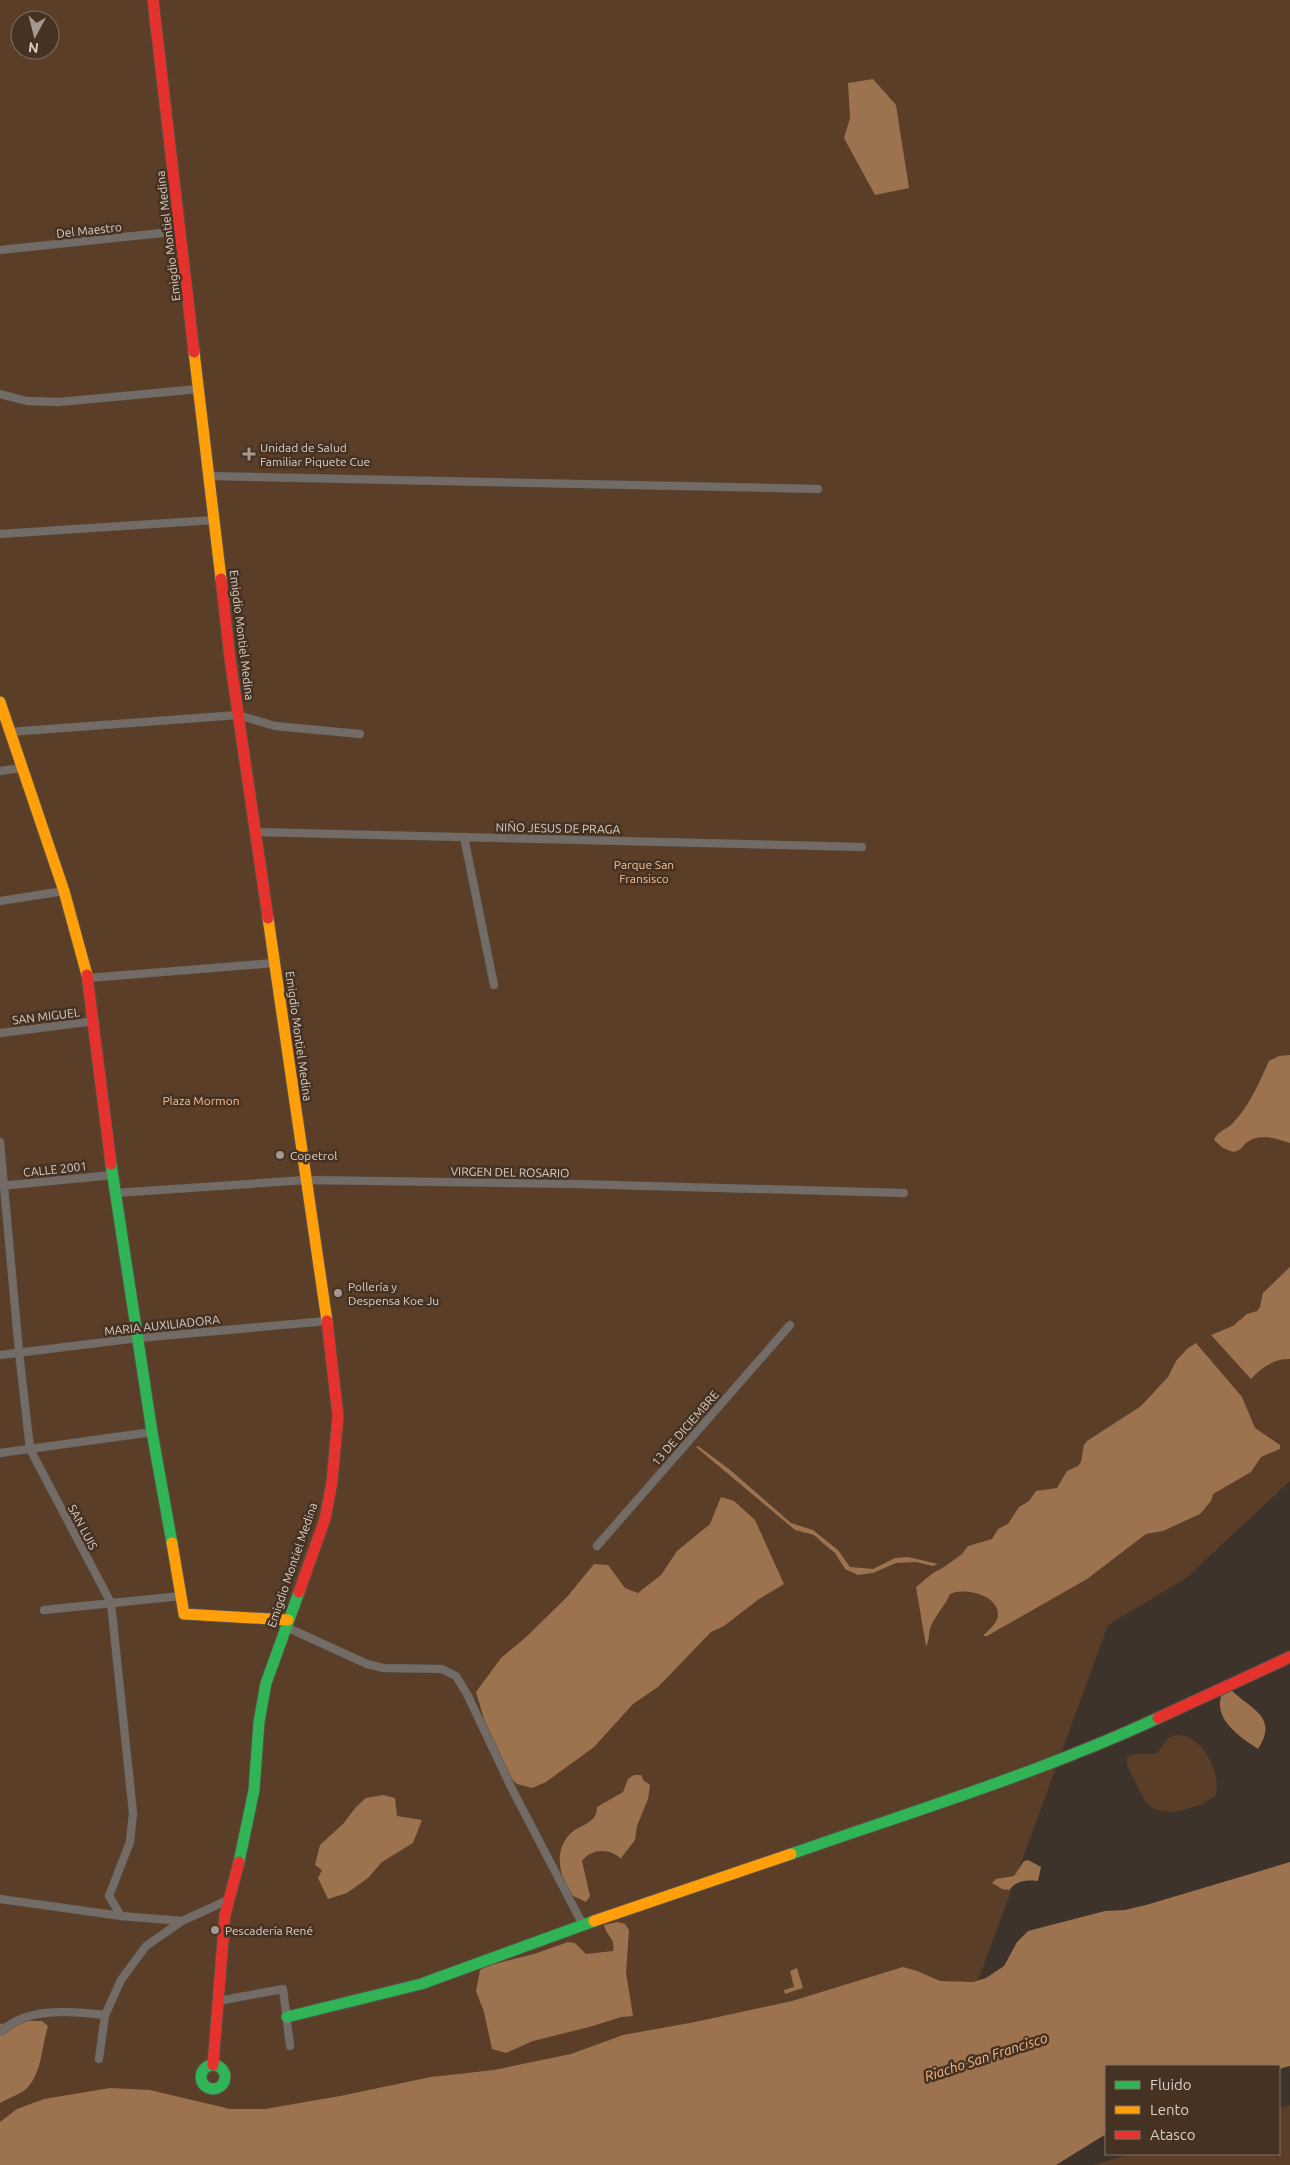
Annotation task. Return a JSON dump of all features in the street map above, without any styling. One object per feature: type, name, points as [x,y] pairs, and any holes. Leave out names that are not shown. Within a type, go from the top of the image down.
[{"type":"street","name":"Emigdio Montiel Medina","points":[[153,0],[238,715],[327,1321],[338,1416],[334,1466],[325,1519],[266,1683],[259,1722],[254,1790],[245,1839],[225,1915],[213,2065]]},
{"type":"street","name":"Del Maestro","points":[[0,250],[181,231]]},
{"type":"street","points":[[0,394],[27,401],[59,402],[199,389]]},
{"type":"street","points":[[209,476],[818,489]]},
{"type":"street","points":[[0,534],[214,520]]},
{"type":"street","points":[[0,702],[64,891],[88,978],[95,1021],[113,1175],[178,1596],[184,1614],[287,1624],[367,1664],[383,1668],[442,1669],[456,1676],[467,1694],[516,1796],[583,1925]]},
{"type":"street","points":[[10,732],[238,715],[275,726],[360,734]]},
{"type":"street","points":[[0,771],[21,768]]},
{"type":"street","name":"NIÑO JESUS DE PRAGA","points":[[255,832],[862,847]]},
{"type":"street","points":[[464,837],[494,985]]},
{"type":"street","points":[[0,901],[64,891]]},
{"type":"street","points":[[88,978],[274,963]]},
{"type":"street","name":"SAN MIGUEL","points":[[0,1033],[95,1021]]},
{"type":"street","name":"SAN LUIS","points":[[0,1142],[2,1186],[30,1449],[111,1603],[133,1813],[130,1842],[109,1896],[121,1916]]},
{"type":"street","name":"CALLE 2001","points":[[2,1186],[113,1175]]},
{"type":"street","name":"VIRGEN DEL ROSARIO","points":[[116,1193],[306,1180],[566,1184],[904,1193]]},
{"type":"street","name":"MARIA AUXILIADORA","points":[[0,1355],[138,1338],[327,1321]]},
{"type":"street","name":"13 DE DICIEMBRE","points":[[597,1546],[790,1325]]},
{"type":"street","points":[[0,1454],[152,1432]]},
{"type":"street","points":[[44,1610],[178,1596]]},
{"type":"street","points":[[287,2017],[422,1984],[583,1925],[1030,1771],[1109,1740],[1290,1657]]},
{"type":"street","points":[[0,1899],[121,1916],[182,1921]]},
{"type":"street","points":[[99,2059],[105,2015],[121,1980],[146,1946],[182,1921],[228,1900]]},
{"type":"street","points":[[218,2001],[283,1989],[290,2046]]},
{"type":"street","points":[[2,2031],[12,2021],[38,2014],[77,2011],[105,2015]]},
{"type":"green space","name":"Parque San Fransisco","points":[[0,0],[1290,0],[1290,1481],[1186,1578],[1108,1625],[925,2126],[0,2165]]},
{"type":"green space","points":[[1175,1735],[1185,1736],[1194,1740],[1208,1755],[1216,1775],[1216,1795],[1201,1805],[1175,1812],[1161,1811],[1153,1808],[1145,1801],[1127,1765],[1127,1757],[1137,1754],[1157,1753],[1168,1738]]},
{"type":"green space","points":[[1290,2105],[1290,2165],[1093,2165],[1127,2155],[1280,2155],[1280,2108]]},
{"type":"water","points":[[873,79],[896,105],[909,188],[875,195],[844,138],[850,118],[848,83]]},
{"type":"water","points":[[1290,1055],[1290,1143],[1259,1137],[1249,1141],[1233,1152],[1223,1148],[1214,1140],[1215,1137],[1231,1125],[1243,1110],[1269,1061],[1279,1056]]},
{"type":"water","points":[[1290,1267],[1290,1359],[1279,1360],[1269,1365],[1251,1379],[1211,1335],[1233,1326],[1247,1314],[1257,1311],[1260,1307],[1263,1293]]},
{"type":"water","points":[[1196,1343],[1242,1397],[1255,1428],[1280,1445],[1280,1449],[1261,1457],[1251,1472],[1213,1494],[1211,1501],[1200,1514],[1163,1531],[1146,1534],[1087,1579],[987,1636],[983,1636],[995,1624],[998,1618],[997,1607],[987,1597],[979,1594],[963,1591],[950,1594],[931,1626],[926,1646],[916,1587],[962,1554],[968,1546],[992,1539],[998,1529],[1008,1524],[1019,1507],[1029,1501],[1036,1491],[1057,1488],[1067,1471],[1078,1466],[1081,1462],[1084,1445],[1087,1441],[1141,1406],[1168,1377],[1176,1361],[1187,1349]]},
{"type":"water","points":[[698,1446],[729,1469],[791,1523],[813,1530],[838,1550],[850,1567],[873,1569],[895,1558],[908,1557],[938,1564],[933,1566],[916,1562],[896,1563],[873,1573],[858,1575],[845,1569],[835,1553],[814,1535],[795,1530],[696,1447]]},
{"type":"water","points":[[721,1497],[734,1501],[755,1520],[784,1584],[759,1599],[724,1626],[711,1632],[658,1687],[633,1704],[594,1747],[546,1782],[532,1788],[517,1784],[506,1774],[484,1719],[476,1692],[501,1658],[525,1638],[567,1597],[594,1564],[608,1565],[625,1588],[638,1593],[661,1575],[677,1551],[710,1524]]},
{"type":"water","points":[[1230,1689],[1260,1714],[1264,1721],[1264,1738],[1258,1749],[1234,1731],[1223,1717],[1220,1699],[1224,1690]]},
{"type":"water","points":[[634,1775],[641,1775],[644,1781],[650,1785],[648,1799],[637,1826],[635,1840],[621,1858],[622,1860],[613,1853],[602,1851],[591,1854],[582,1861],[590,1896],[586,1902],[573,1896],[562,1874],[560,1858],[564,1842],[573,1831],[591,1821],[597,1807],[623,1792],[628,1779]]},
{"type":"water","points":[[383,1795],[395,1798],[397,1816],[422,1820],[413,1843],[382,1862],[368,1878],[347,1893],[328,1899],[318,1878],[322,1870],[315,1865],[320,1845],[343,1824],[356,1807],[366,1798]]},
{"type":"water","points":[[1028,1860],[1041,1867],[1038,1881],[1022,1881],[1009,1890],[1002,1889],[992,1883],[996,1879],[1014,1876],[1024,1861]]},
{"type":"water","name":"Riacho San Francisco","points":[[1290,1862],[1290,2066],[1280,2069],[1280,2065],[1105,2065],[1105,2135],[1056,2165],[0,2165],[0,2122],[17,2109],[44,2099],[110,2088],[150,2090],[230,2109],[265,2109],[431,2077],[494,2070],[571,2054],[623,2035],[792,2001],[903,1967],[940,1981],[973,1982],[986,1978],[1004,1966],[1017,1942],[1028,1931],[1105,1911],[1125,1910]]},
{"type":"water","points":[[618,1922],[625,1924],[629,1930],[626,1973],[633,2016],[621,2017],[533,2041],[506,2053],[492,2049],[484,2012],[476,1991],[480,1970],[486,1966],[534,1954],[568,1942],[575,1943],[586,1954],[613,1951],[612,1940],[604,1925]]},
{"type":"water","points":[[797,1968],[803,1988],[785,1994],[784,1990],[794,1987],[790,1971]]},
{"type":"water","points":[[42,2021],[48,2026],[39,2066],[33,2081],[28,2087],[19,2094],[0,2103],[0,2024]]},
{"type":"traffic: fast","points":[[111,1164],[152,1432],[172,1543]]},
{"type":"traffic: fast","points":[[239,1862],[254,1790],[259,1722],[266,1683],[299,1592]]},
{"type":"traffic: fast","points":[[791,1854],[1022,1774],[1158,1718]]},
{"type":"traffic: fast","points":[[287,2017],[421,1984],[594,1921]]},
{"type":"traffic: fast","points":[[213,2065],[222,2068],[225,2077],[222,2086],[213,2089],[204,2086],[201,2077],[204,2068],[213,2065]]},
{"type":"traffic: slow","points":[[194,352],[221,579]]},
{"type":"traffic: slow","points":[[0,702],[64,891],[87,975]]},
{"type":"traffic: slow","points":[[268,918],[327,1321]]},
{"type":"traffic: slow","points":[[172,1543],[184,1614],[288,1620]]},
{"type":"traffic: slow","points":[[594,1921],[791,1854]]},
{"type":"traffic: jam","points":[[153,0],[194,352]]},
{"type":"traffic: jam","points":[[221,579],[230,659],[268,918]]},
{"type":"traffic: jam","points":[[87,975],[111,1164]]},
{"type":"traffic: jam","points":[[299,1592],[325,1519],[332,1482],[338,1416],[327,1321]]},
{"type":"traffic: jam","points":[[1158,1718],[1290,1657]]},
{"type":"traffic: jam","points":[[213,2065],[225,1915],[239,1862]]},
{"type":"place","name":"Unidad de Salud Familiar Piquete Cue","points":[[249,454]]},
{"type":"place","name":"Copetrol","points":[[280,1155]]},
{"type":"place","name":"Pollería y Despensa Koe Ju","points":[[338,1293]]},
{"type":"place","name":"Pescadería René","points":[[215,1930]]},
{"type":"park label","name":"Plaza Mormon","points":[[201,1100]]}]
